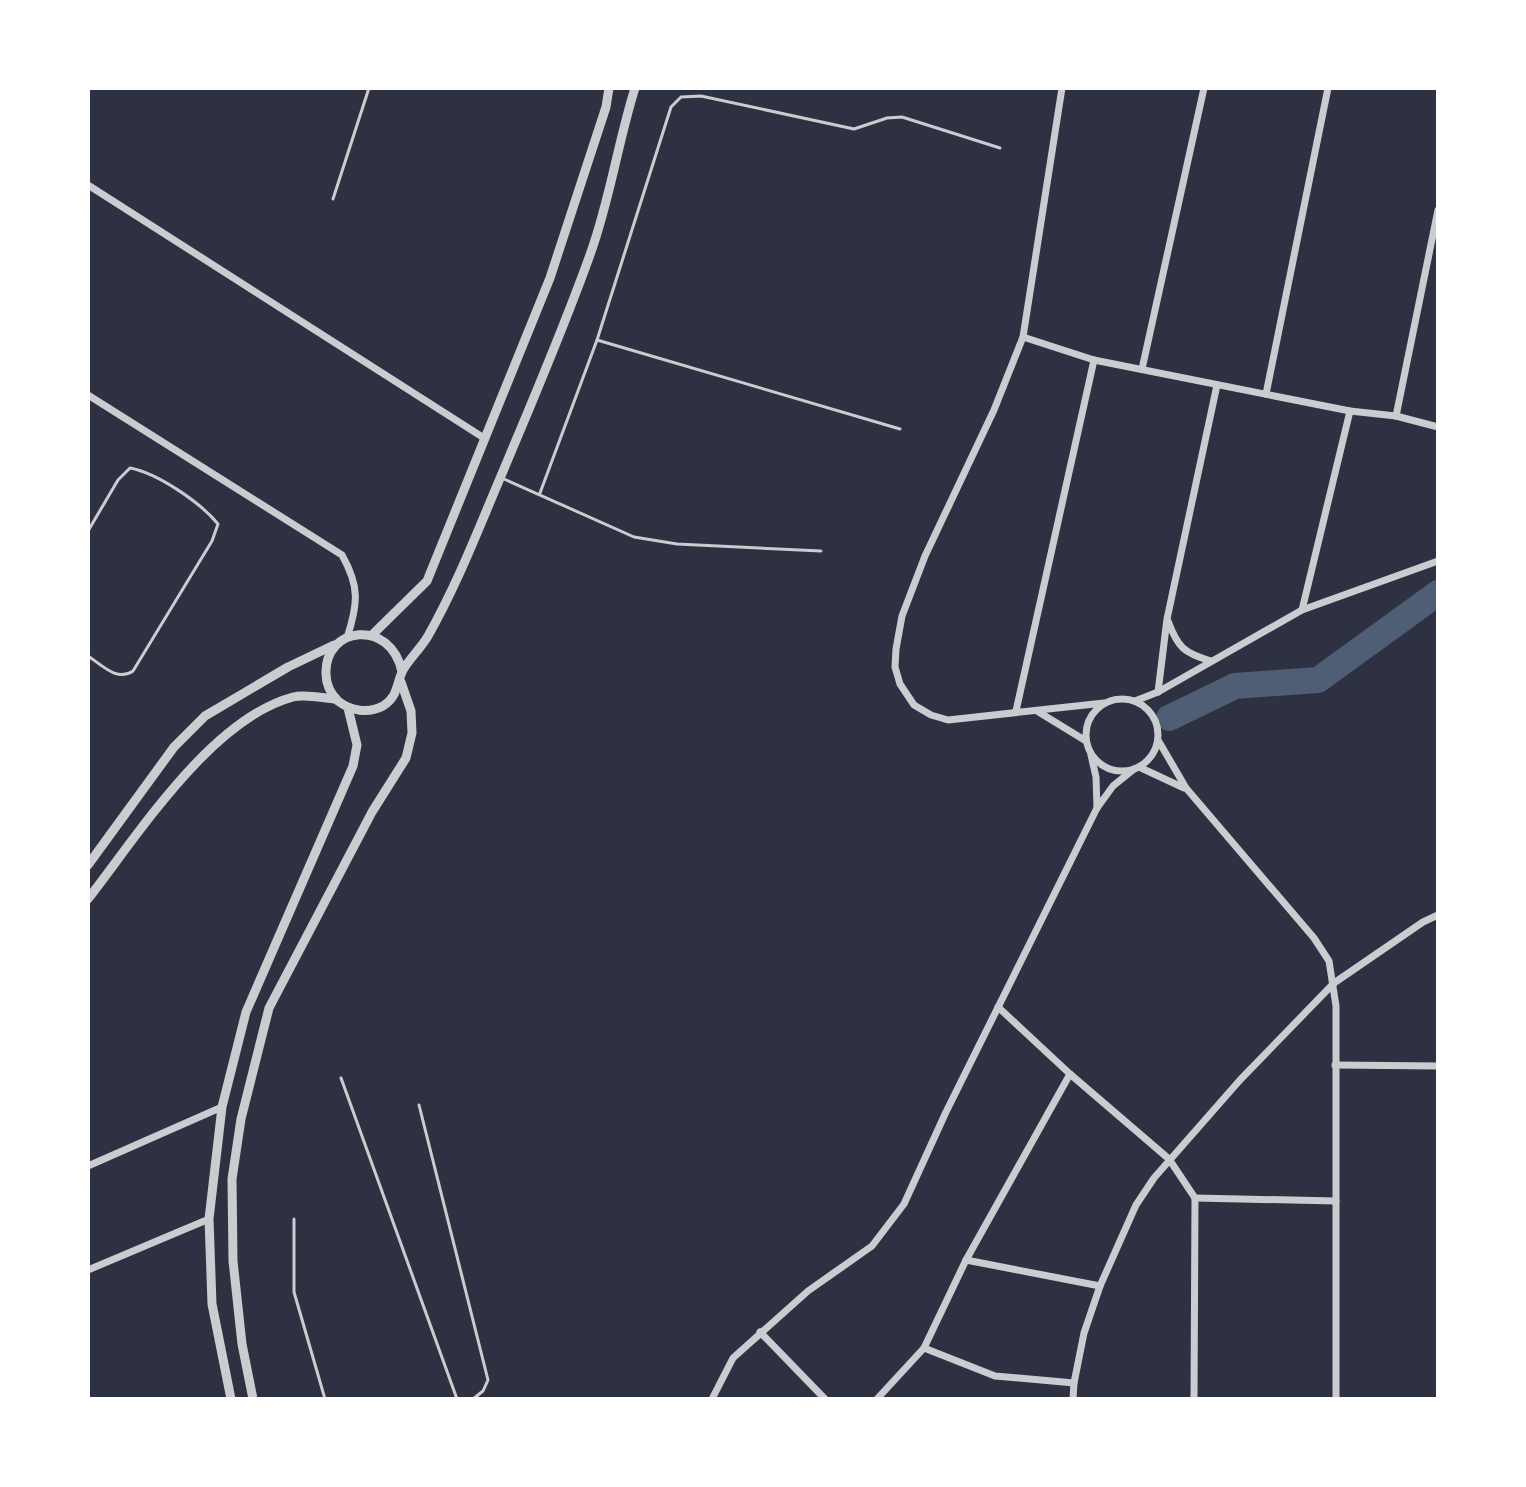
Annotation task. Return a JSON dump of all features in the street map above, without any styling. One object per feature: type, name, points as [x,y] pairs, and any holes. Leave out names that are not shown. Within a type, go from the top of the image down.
[{"type":"street","points":[[372,635],[427,581],[550,278],[606,107],[609,88]]},
{"type":"street","points":[[88,395],[342,555],[356,589],[355,612],[344,640],[332,651],[326,663],[325,677],[336,699],[348,708],[373,710],[384,705],[394,696],[401,677],[427,638],[458,577],[500,477],[592,249],[635,88]]},
{"type":"street","points":[[712,1399],[733,1358],[808,1291],[872,1246],[904,1204],[1097,808],[1113,786],[1150,758],[1158,740],[1158,727],[1153,716],[1145,707],[1125,698],[948,720],[914,705],[900,684],[895,667],[902,616],[925,556],[994,410],[1023,337],[1062,88]]},
{"type":"street","points":[[1142,369],[1204,88]]},
{"type":"street","points":[[1266,394],[1328,88]]},
{"type":"street","points":[[88,185],[484,438]]},
{"type":"street","points":[[1396,416],[1438,210]]},
{"type":"street","points":[[1023,337],[1094,360],[1350,411],[1396,416],[1438,427]]},
{"type":"street","points":[[1016,711],[1094,360]]},
{"type":"street","points":[[1158,692],[1167,619],[1217,385]]},
{"type":"street","points":[[1302,610],[1350,411]]},
{"type":"street","points":[[1135,701],[1158,692],[1302,610],[1438,561]]},
{"type":"street","points":[[1167,619],[1176,643],[1190,655],[1211,661]]},
{"type":"street","points":[[88,865],[174,747],[205,716],[288,667],[344,640],[372,635],[384,640],[393,649],[411,711],[412,733],[406,758],[365,826],[269,1008],[241,1119],[232,1179],[233,1261],[242,1344],[253,1399]]},
{"type":"street","points":[[88,899],[194,764],[222,738],[259,711],[295,696],[336,699]]},
{"type":"street","points":[[1097,808],[1096,777],[1086,741],[1089,719],[1104,703]]},
{"type":"street","points":[[231,1399],[212,1304],[209,1219],[222,1107],[246,1012],[353,766],[357,745],[348,708]]},
{"type":"street","points":[[1035,710],[1086,741]]},
{"type":"street","points":[[1158,740],[1186,788],[1314,938],[1329,961],[1336,1006],[1336,1399]]},
{"type":"street","points":[[1090,752],[1096,760],[1113,770],[1136,768],[1186,788]]},
{"type":"street","points":[[1073,1399],[1084,1333],[1100,1286],[1136,1205],[1169,1159],[1334,983],[1438,915]]},
{"type":"street","points":[[998,1007],[1169,1159],[1195,1198],[1194,1399]]},
{"type":"street","points":[[1335,1065],[1438,1066]]},
{"type":"street","points":[[877,1399],[924,1348],[966,1260],[1070,1074]]},
{"type":"street","points":[[88,1166],[222,1107]]},
{"type":"street","points":[[1195,1198],[1336,1201]]},
{"type":"street","points":[[88,1270],[209,1219]]},
{"type":"street","points":[[966,1260],[1100,1286]]},
{"type":"street","points":[[760,1332],[825,1399]]},
{"type":"street","points":[[924,1348],[995,1376],[1074,1383]]},
{"type":"lane","points":[[333,199],[369,88]]},
{"type":"lane","points":[[540,493],[597,340],[671,107],[681,97],[701,96],[854,129],[887,118],[902,117],[1000,148]]},
{"type":"lane","points":[[597,340],[900,429]]},
{"type":"lane","points":[[88,531],[118,480],[130,468],[147,471],[208,512],[218,524],[212,541],[133,671],[126,676],[117,676],[88,656]]},
{"type":"lane","points":[[500,477],[634,537],[677,544],[821,551]]},
{"type":"lane","points":[[341,1078],[457,1399]]},
{"type":"lane","points":[[419,1105],[488,1380],[483,1391],[473,1399]]},
{"type":"lane","points":[[294,1219],[294,1292],[325,1399]]},
{"type":"waterway","points":[[1169,718],[1235,686],[1318,680],[1438,593]]}]
